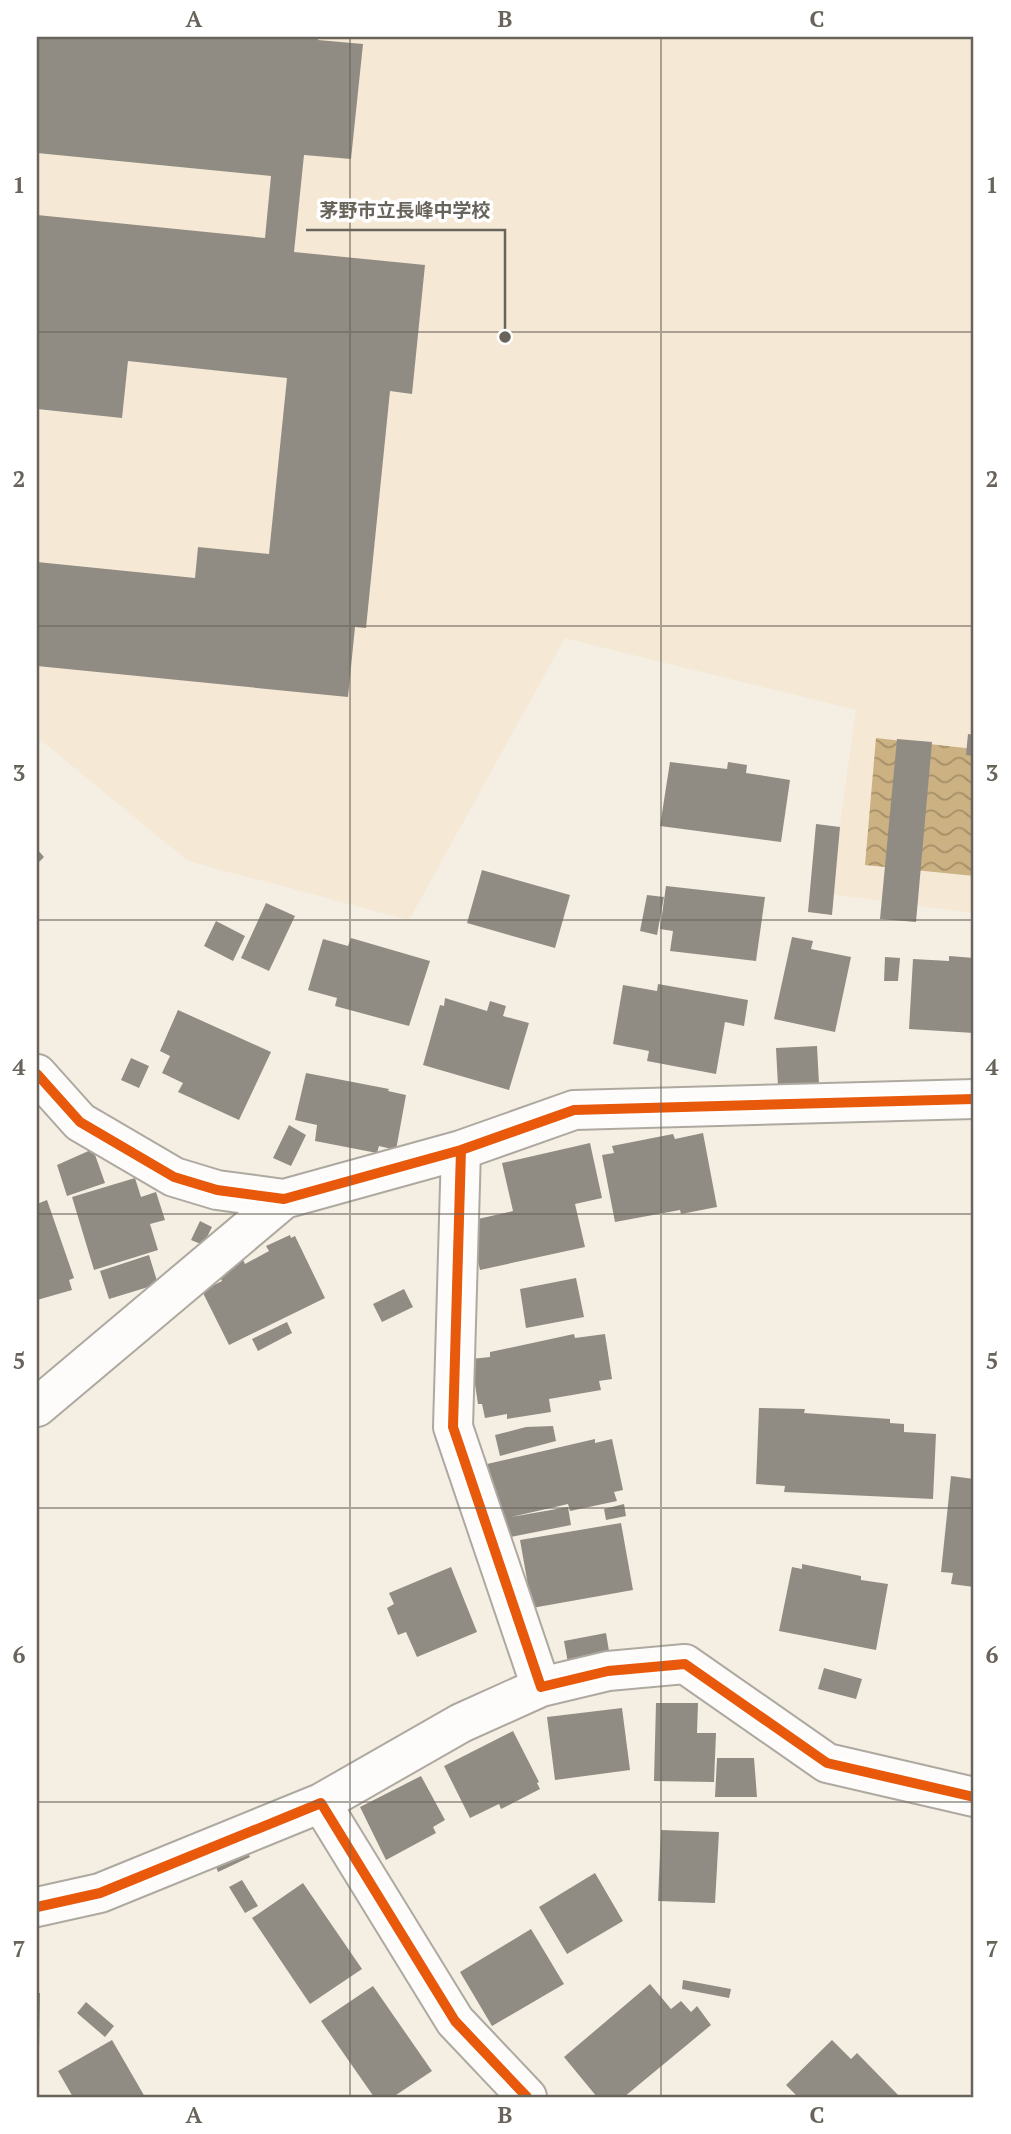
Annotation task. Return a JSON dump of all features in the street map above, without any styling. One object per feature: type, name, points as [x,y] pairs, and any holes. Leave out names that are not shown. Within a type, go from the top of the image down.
[{"type":"street","points":[[37,1074],[80,1122],[174,1177],[217,1190],[284,1199],[461,1150],[574,1111],[974,1099]]},
{"type":"street","points":[[461,1150],[453,1427],[541,1687]]},
{"type":"street","points":[[37,1407],[284,1199]]},
{"type":"street","points":[[37,1907],[100,1893],[321,1803],[461,1723],[541,1687],[608,1671],[685,1664],[827,1763],[974,1797]]},
{"type":"street","points":[[321,1803],[455,2021],[527,2097]]},
{"type":"shaded area","points":[[37,37],[974,37],[974,913],[830,894],[856,710],[565,638],[409,920],[188,861],[37,737]]},
{"type":"water","points":[[876,738],[974,749],[974,876],[865,865]]},
{"type":"building","points":[[37,37],[318,37],[318,40],[363,44],[351,159],[304,155],[294,252],[425,265],[412,394],[390,391],[366,628],[355,627],[348,697],[37,666],[37,562],[195,578],[198,547],[269,554],[287,378],[128,361],[122,418],[37,409],[37,215],[265,238],[271,176],[37,153]]},
{"type":"building","points":[[968,734],[974,735],[974,756],[966,755]]},
{"type":"building","points":[[897,739],[932,742],[916,922],[880,919]]},
{"type":"building","points":[[670,762],[727,769],[728,762],[747,765],[746,773],[790,780],[781,842],[660,826]]},
{"type":"building","points":[[816,824],[840,827],[832,915],[808,912]]},
{"type":"building","points":[[37,849],[44,857],[37,864]]},
{"type":"building","points":[[482,870],[570,895],[555,948],[467,923]]},
{"type":"building","points":[[666,886],[765,897],[756,961],[670,951],[673,931],[660,929]]},
{"type":"building","points":[[647,895],[664,897],[657,935],[640,931]]},
{"type":"building","points":[[266,903],[295,916],[269,971],[241,958]]},
{"type":"building","points":[[216,921],[245,936],[233,961],[204,946]]},
{"type":"building","points":[[792,937],[813,941],[811,949],[851,957],[835,1032],[774,1019]]},
{"type":"building","points":[[351,938],[430,961],[409,1026],[335,1006],[337,998],[308,990],[323,939],[348,946]]},
{"type":"building","points":[[949,956],[974,958],[974,1033],[909,1029],[913,959],[949,961]]},
{"type":"building","points":[[885,957],[900,958],[898,981],[884,981]]},
{"type":"building","points":[[658,984],[748,1000],[744,1026],[725,1022],[716,1074],[647,1061],[649,1051],[613,1044],[623,985],[657,991]]},
{"type":"building","points":[[445,998],[487,1011],[490,1001],[506,1006],[503,1016],[529,1023],[509,1090],[423,1065],[440,1005],[444,1006]]},
{"type":"building","points":[[178,1010],[271,1052],[239,1120],[178,1092],[183,1083],[162,1073],[170,1056],[160,1051]]},
{"type":"building","points":[[817,1046],[819,1084],[778,1086],[776,1048]]},
{"type":"building","points":[[131,1058],[149,1066],[139,1088],[121,1080]]},
{"type":"building","points":[[306,1073],[389,1089],[388,1091],[406,1095],[396,1150],[379,1146],[377,1153],[315,1141],[317,1125],[295,1120]]},
{"type":"building","points":[[289,1125],[306,1135],[291,1166],[273,1158]]},
{"type":"building","points":[[703,1133],[717,1207],[681,1214],[680,1210],[615,1222],[602,1155],[614,1153],[612,1146],[673,1134],[675,1139]]},
{"type":"building","points":[[590,1143],[602,1198],[575,1204],[585,1247],[480,1270],[469,1221],[513,1211],[502,1163]]},
{"type":"building","points":[[93,1149],[105,1183],[67,1196],[57,1165]]},
{"type":"building","points":[[135,1178],[141,1197],[156,1192],[165,1220],[150,1224],[158,1250],[94,1270],[72,1197]]},
{"type":"building","points":[[47,1200],[74,1278],[69,1280],[72,1290],[37,1300],[37,1204]]},
{"type":"building","points":[[200,1221],[212,1227],[203,1245],[191,1240]]},
{"type":"building","points":[[290,1235],[291,1238],[295,1236],[325,1298],[229,1345],[202,1291],[222,1281],[216,1268],[241,1255],[245,1264],[269,1251],[266,1246]]},
{"type":"building","points":[[149,1255],[158,1284],[109,1299],[100,1271]]},
{"type":"building","points":[[576,1278],[584,1317],[526,1328],[520,1289]]},
{"type":"building","points":[[404,1289],[413,1307],[382,1322],[373,1304]]},
{"type":"building","points":[[287,1322],[292,1333],[258,1351],[252,1339]]},
{"type":"building","points":[[574,1334],[575,1338],[605,1334],[612,1379],[599,1381],[601,1390],[549,1399],[551,1412],[507,1419],[507,1414],[485,1418],[482,1404],[478,1404],[471,1359],[490,1357],[490,1352]]},
{"type":"building","points":[[759,1408],[805,1409],[804,1413],[890,1419],[890,1423],[904,1424],[904,1432],[936,1434],[933,1499],[784,1492],[785,1486],[756,1484]]},
{"type":"building","points":[[553,1426],[556,1441],[500,1456],[495,1435],[526,1427]]},
{"type":"building","points":[[595,1439],[595,1443],[612,1439],[623,1490],[614,1492],[617,1501],[570,1511],[568,1504],[511,1517],[568,1507],[571,1525],[505,1538],[487,1464]]},
{"type":"building","points":[[951,1476],[974,1479],[974,1587],[951,1584],[953,1573],[941,1572]]},
{"type":"building","points":[[624,1504],[626,1516],[606,1520],[604,1509]]},
{"type":"building","points":[[621,1523],[633,1590],[532,1608],[520,1540]]},
{"type":"building","points":[[802,1564],[861,1576],[861,1580],[888,1584],[876,1650],[779,1631],[792,1567],[802,1569]]},
{"type":"building","points":[[451,1567],[477,1632],[417,1657],[406,1632],[398,1635],[387,1608],[394,1604],[389,1593]]},
{"type":"building","points":[[606,1633],[610,1657],[568,1663],[564,1641]]},
{"type":"building","points":[[824,1668],[862,1679],[856,1699],[818,1689]]},
{"type":"building","points":[[656,1703],[698,1703],[697,1733],[716,1733],[714,1782],[654,1781]]},
{"type":"building","points":[[622,1708],[630,1770],[555,1780],[547,1717]]},
{"type":"building","points":[[513,1731],[540,1789],[501,1809],[499,1804],[470,1818],[444,1766]]},
{"type":"building","points":[[717,1758],[754,1758],[757,1797],[715,1797]]},
{"type":"building","points":[[421,1776],[445,1820],[433,1827],[436,1833],[386,1860],[360,1807]]},
{"type":"building","points":[[661,1830],[719,1832],[715,1903],[658,1901]]},
{"type":"building","points":[[245,1847],[250,1857],[218,1872],[214,1861]]},
{"type":"building","points":[[595,1873],[623,1921],[567,1954],[539,1907]]},
{"type":"building","points":[[242,1880],[258,1906],[245,1913],[229,1887]]},
{"type":"building","points":[[303,1883],[362,1969],[310,2004],[252,1918]]},
{"type":"building","points":[[531,1929],[564,1984],[492,2026],[460,1972]]},
{"type":"building","points":[[683,1980],[731,1989],[729,1998],[682,1989]]},
{"type":"building","points":[[650,1984],[671,2009],[681,2001],[691,2012],[697,2006],[711,2025],[624,2097],[597,2097],[564,2057]]},
{"type":"building","points":[[373,1986],[432,2071],[393,2097],[374,2097],[321,2021]]},
{"type":"building","points":[[37,1993],[40,1993],[39,2050],[37,2050]]},
{"type":"building","points":[[86,2002],[114,2026],[105,2037],[77,2013]]},
{"type":"building","points":[[112,2040],[145,2097],[73,2097],[58,2071]]},
{"type":"building","points":[[832,2040],[851,2059],[857,2053],[900,2097],[798,2097],[786,2085]]},
{"type":"cycle path","points":[[37,1074],[80,1122],[174,1177],[217,1190],[284,1199],[461,1150],[574,1110],[974,1099]]},
{"type":"cycle path","points":[[461,1150],[453,1427],[541,1687],[608,1671],[685,1664],[827,1763],[974,1797]]},
{"type":"cycle path","points":[[37,1907],[100,1893],[321,1803],[455,2021],[527,2097]]},
{"type":"place","name":"茅野市立長峰中学校","points":[[505,337]]}]
